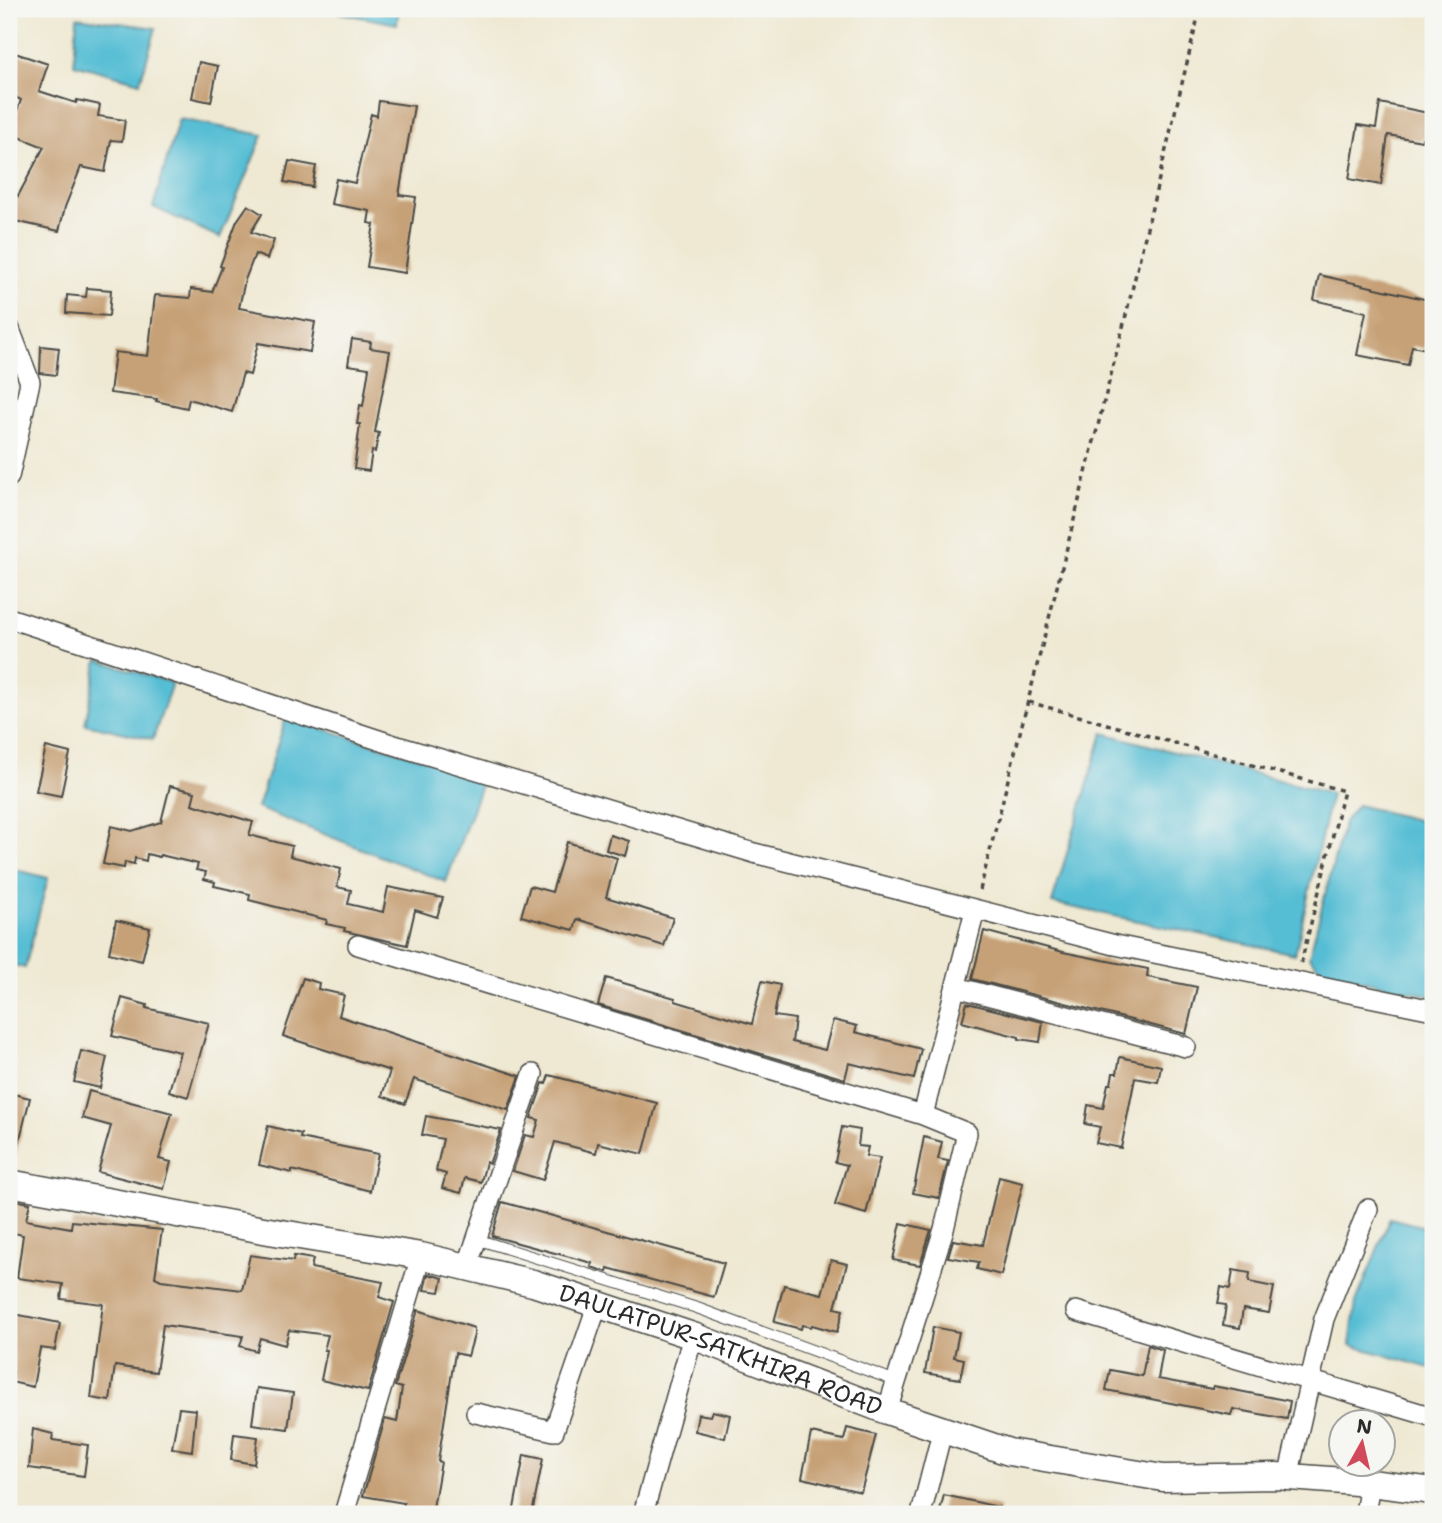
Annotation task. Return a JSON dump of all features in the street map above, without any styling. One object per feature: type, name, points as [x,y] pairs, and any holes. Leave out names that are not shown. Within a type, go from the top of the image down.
[{"type":"main road","name":"DAULATPUR-SATKHIRA ROAD","points":[[9,1183],[421,1256],[533,1283],[693,1336],[942,1432],[1009,1452],[1163,1478],[1288,1477],[1433,1491]]},
{"type":"street","points":[[9,327],[30,382],[9,477]]},
{"type":"street","points":[[9,618],[391,744],[754,853],[1115,945],[1433,1010]]},
{"type":"street","points":[[923,1115],[975,910]]},
{"type":"street","points":[[358,945],[923,1115],[967,1133],[944,1229],[887,1411]]},
{"type":"street","points":[[956,986],[1186,1047]]},
{"type":"street","points":[[467,1268],[533,1074]]},
{"type":"street","points":[[1288,1477],[1324,1319],[1368,1209]]},
{"type":"street","points":[[344,1514],[421,1256]]},
{"type":"street","points":[[476,1413],[554,1431],[597,1306]]},
{"type":"street","points":[[1076,1311],[1433,1417]]},
{"type":"street","points":[[643,1514],[693,1336]]},
{"type":"street","points":[[921,1514],[942,1432]]},
{"type":"street","points":[[1365,1514],[1370,1483]]},
{"type":"lane","points":[[476,1239],[696,1308],[896,1381]]},
{"type":"path","points":[[975,910],[1125,319],[1200,9]]},
{"type":"path","points":[[1029,702],[1344,791],[1297,982]]},
{"type":"water","points":[[341,9],[399,9],[397,24],[340,13]]},
{"type":"water","points":[[77,17],[156,28],[140,82],[74,64]]},
{"type":"water","points":[[179,119],[263,135],[220,238],[153,207]]},
{"type":"water","points":[[98,660],[172,683],[153,739],[85,724]]},
{"type":"water","points":[[286,718],[484,777],[446,882],[257,808]]},
{"type":"water","points":[[1103,733],[1331,794],[1295,954],[1052,903]]},
{"type":"water","points":[[1357,805],[1433,824],[1433,996],[1324,972],[1309,957],[1344,822]]},
{"type":"water","points":[[9,868],[48,878],[25,968],[9,964]]},
{"type":"water","points":[[1390,1218],[1433,1229],[1433,1369],[1350,1345],[1356,1302]]},
{"type":"building","points":[[9,51],[48,64],[39,91],[76,103],[77,100],[100,105],[98,116],[125,120],[122,141],[111,140],[105,172],[81,167],[65,207],[59,231],[15,221],[9,215],[9,186],[18,196],[44,147],[9,133],[21,100],[9,94]]},
{"type":"building","points":[[199,62],[218,66],[211,102],[192,98]]},
{"type":"building","points":[[379,101],[414,106],[399,195],[416,197],[405,273],[367,267],[374,224],[368,223],[370,211],[331,204],[336,179],[355,183],[371,114],[377,116]]},
{"type":"building","points":[[1380,103],[1433,114],[1433,140],[1422,138],[1422,141],[1388,135],[1381,185],[1349,179],[1358,125],[1376,128]]},
{"type":"building","points":[[289,161],[316,166],[312,187],[284,182]]},
{"type":"building","points":[[248,205],[262,214],[251,232],[274,240],[267,259],[255,254],[245,280],[239,308],[315,322],[310,352],[258,343],[250,375],[243,373],[232,412],[189,399],[187,408],[156,401],[157,399],[110,393],[115,352],[148,356],[155,295],[190,298],[191,289],[212,292],[237,221]]},
{"type":"building","points":[[1319,275],[1433,301],[1433,317],[1426,349],[1412,346],[1408,365],[1357,355],[1366,312],[1314,300]]},
{"type":"building","points":[[87,288],[111,290],[109,316],[66,313],[67,295],[86,297]]},
{"type":"building","points":[[352,339],[371,342],[370,348],[390,351],[375,432],[379,433],[375,452],[372,451],[369,471],[354,469],[360,424],[357,424],[369,368],[348,365]]},
{"type":"building","points":[[41,346],[59,348],[56,375],[40,373]]},
{"type":"building","points":[[46,747],[70,753],[61,796],[36,791]]},
{"type":"building","points":[[170,786],[195,792],[192,804],[253,822],[249,835],[292,846],[290,856],[341,869],[337,887],[351,890],[348,904],[383,912],[388,887],[443,898],[437,917],[415,910],[407,945],[344,931],[345,928],[326,924],[327,920],[249,900],[250,894],[214,886],[215,882],[204,879],[206,872],[196,870],[198,864],[147,854],[146,861],[135,858],[134,864],[125,862],[124,868],[103,864],[111,826],[132,831],[161,822]]},
{"type":"building","points":[[610,835],[629,841],[625,856],[606,850]]},
{"type":"building","points":[[567,842],[617,858],[606,897],[673,918],[664,946],[577,919],[574,930],[521,916],[530,886],[552,892]]},
{"type":"building","points":[[116,920],[150,928],[142,961],[109,953]]},
{"type":"building","points":[[984,931],[1063,952],[1148,969],[1147,977],[1197,987],[1186,1034],[972,979]]},
{"type":"building","points":[[303,978],[319,983],[318,989],[344,995],[339,1016],[520,1076],[508,1110],[414,1079],[405,1104],[382,1096],[390,1071],[283,1036]]},
{"type":"building","points":[[606,978],[752,1024],[762,981],[780,985],[774,1016],[795,1019],[792,1042],[825,1050],[833,1020],[857,1026],[855,1032],[921,1049],[914,1079],[849,1063],[845,1079],[598,1005]]},
{"type":"building","points":[[122,998],[147,1005],[146,1008],[209,1023],[188,1097],[169,1091],[180,1052],[112,1036]]},
{"type":"building","points":[[967,1003],[1043,1022],[1040,1042],[1019,1039],[962,1022]]},
{"type":"building","points":[[81,1051],[107,1057],[100,1088],[74,1082]]},
{"type":"building","points":[[1120,1057],[1161,1066],[1158,1082],[1135,1078],[1121,1148],[1096,1143],[1100,1127],[1085,1124],[1088,1105],[1103,1108],[1108,1084],[1111,1084],[1113,1073],[1117,1073]]},
{"type":"building","points":[[549,1075],[657,1103],[643,1154],[598,1143],[596,1153],[555,1142],[543,1180],[513,1171],[525,1135],[534,1137],[539,1120],[531,1118],[543,1083],[546,1084]]},
{"type":"building","points":[[89,1091],[172,1113],[159,1159],[171,1162],[164,1189],[98,1172],[111,1126],[82,1118]]},
{"type":"building","points":[[9,1093],[30,1098],[15,1159],[9,1158]]},
{"type":"building","points":[[426,1116],[501,1130],[489,1164],[486,1162],[481,1182],[465,1178],[461,1193],[442,1188],[446,1174],[436,1171],[443,1139],[422,1135]]},
{"type":"building","points":[[268,1126],[301,1134],[300,1138],[378,1154],[370,1191],[292,1170],[292,1173],[259,1165]]},
{"type":"building","points":[[842,1127],[860,1130],[858,1146],[868,1147],[866,1156],[880,1158],[866,1214],[835,1205],[847,1165],[835,1162]]},
{"type":"building","points":[[924,1137],[942,1142],[938,1159],[948,1161],[939,1198],[913,1193]]},
{"type":"building","points":[[999,1177],[1023,1183],[1001,1275],[977,1269],[979,1262],[948,1257],[953,1240],[983,1245]]},
{"type":"building","points":[[14,1200],[30,1203],[26,1220],[71,1228],[72,1221],[162,1230],[155,1277],[161,1280],[242,1290],[250,1255],[293,1261],[294,1256],[313,1259],[311,1268],[383,1282],[379,1297],[394,1302],[368,1391],[321,1380],[328,1335],[289,1330],[285,1345],[260,1338],[256,1351],[240,1346],[243,1336],[163,1325],[156,1372],[115,1366],[110,1401],[91,1398],[103,1304],[61,1299],[63,1284],[17,1278],[23,1235],[9,1232]]},
{"type":"building","points":[[502,1202],[724,1263],[714,1297],[608,1268],[607,1272],[591,1267],[592,1263],[492,1236]]},
{"type":"building","points":[[901,1223],[931,1230],[920,1265],[893,1260]]},
{"type":"building","points":[[831,1260],[847,1264],[835,1308],[843,1310],[837,1332],[812,1325],[802,1325],[801,1329],[774,1322],[784,1285],[822,1294]]},
{"type":"building","points":[[1233,1270],[1250,1273],[1249,1282],[1274,1287],[1269,1313],[1243,1309],[1240,1328],[1223,1325],[1226,1305],[1218,1304],[1221,1287],[1230,1289]]},
{"type":"building","points":[[428,1274],[443,1278],[440,1292],[424,1290]]},
{"type":"building","points":[[418,1310],[474,1328],[474,1335],[468,1356],[455,1353],[432,1514],[402,1514],[404,1503],[363,1496],[385,1419],[397,1422],[402,1388],[395,1386]]},
{"type":"building","points":[[9,1313],[60,1323],[55,1350],[40,1348],[33,1387],[11,1382],[13,1372],[9,1372]]},
{"type":"building","points":[[933,1327],[959,1332],[954,1357],[964,1359],[960,1379],[925,1373]]},
{"type":"building","points":[[1148,1345],[1163,1350],[1158,1379],[1212,1389],[1213,1386],[1290,1401],[1287,1419],[1233,1409],[1231,1415],[1106,1390],[1110,1370],[1142,1376]]},
{"type":"building","points":[[257,1388],[293,1393],[288,1429],[252,1424]]},
{"type":"building","points":[[179,1408],[196,1410],[192,1451],[172,1448]]},
{"type":"building","points":[[712,1411],[730,1415],[725,1438],[695,1431],[698,1414],[710,1416]]},
{"type":"building","points":[[847,1428],[876,1435],[861,1492],[802,1478],[811,1433],[844,1440]]},
{"type":"building","points":[[33,1429],[53,1434],[52,1440],[88,1445],[84,1476],[29,1468]]},
{"type":"building","points":[[234,1434],[258,1437],[254,1464],[231,1460]]},
{"type":"building","points":[[524,1455],[543,1459],[532,1514],[513,1514]]},
{"type":"building","points":[[944,1495],[999,1507],[999,1514],[939,1514]]}]
